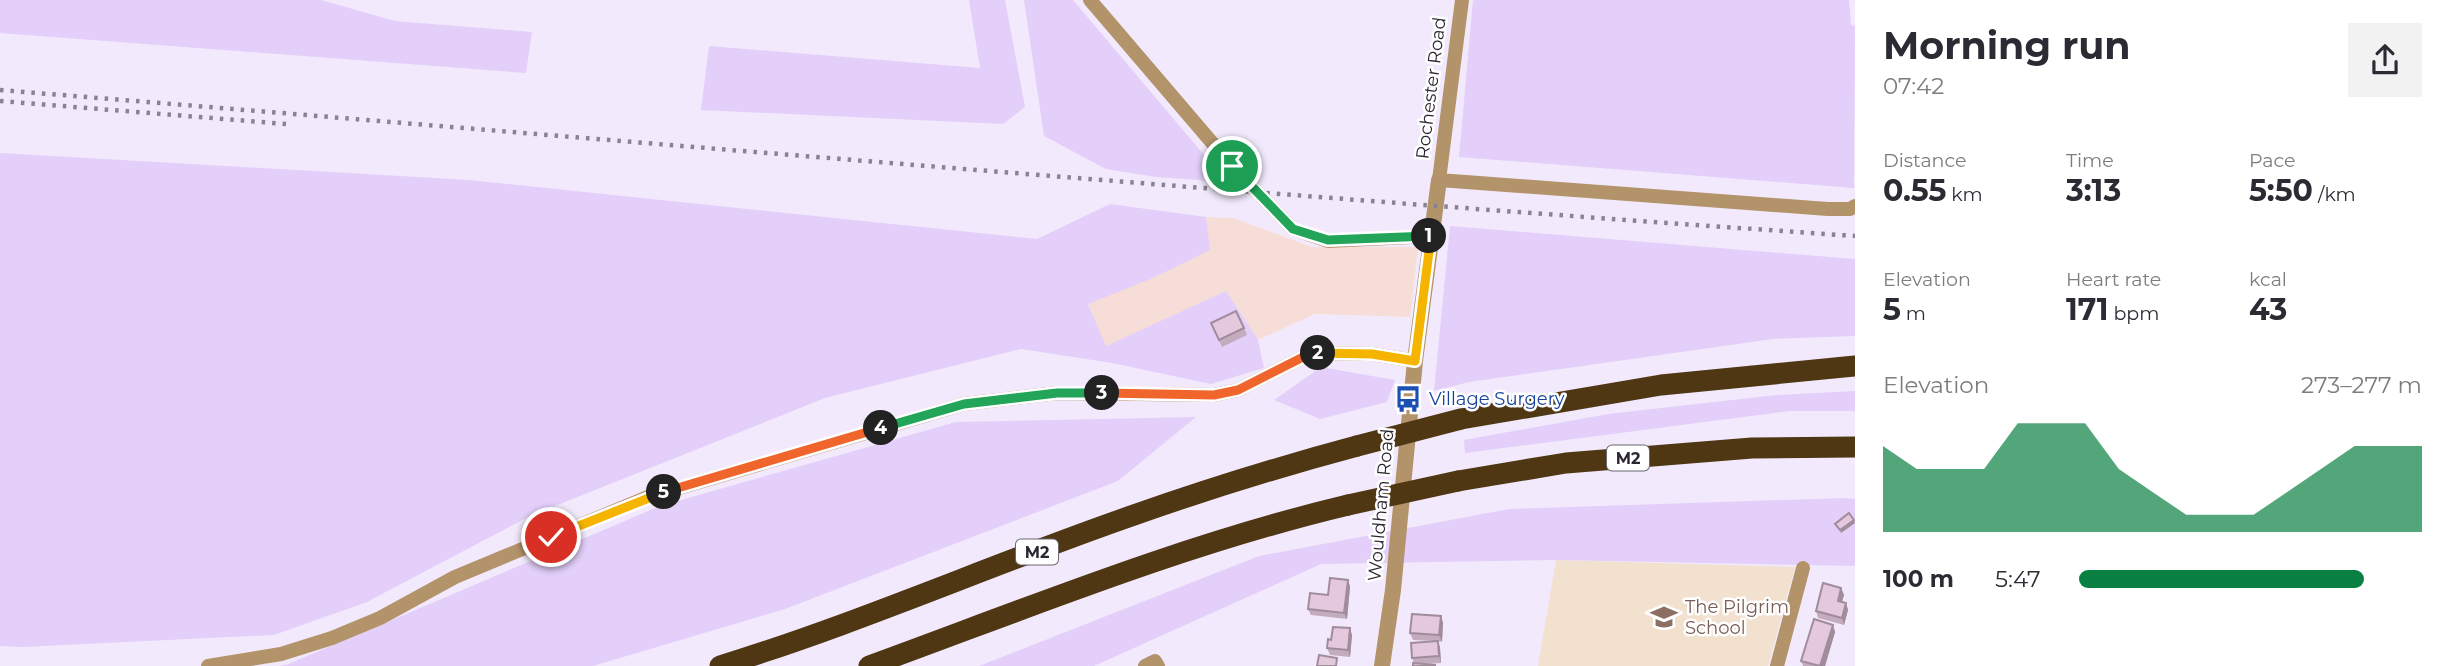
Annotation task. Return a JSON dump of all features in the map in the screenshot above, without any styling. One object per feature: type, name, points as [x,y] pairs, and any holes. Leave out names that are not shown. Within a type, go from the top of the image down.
[{"type":"highway","name":"M2","points":[[720,666],[877,613],[1132,516],[1268,470],[1357,446],[1461,419],[1661,385],[1855,366]]},
{"type":"highway","name":"M2","points":[[869,666],[1141,565],[1238,534],[1348,505],[1458,481],[1566,463],[1752,448],[1855,447]]},
{"type":"street","points":[[1090,0],[1232,166],[1293,229],[1328,240],[1431,236]]},
{"type":"street","name":"Rochester Road","points":[[1439,180],[1462,0]]},
{"type":"street","points":[[1439,180],[1828,209],[1850,209],[1855,206]]},
{"type":"street","name":"Wouldham Road","points":[[1382,666],[1393,590],[1415,361],[1439,180]]},
{"type":"street","points":[[208,666],[281,654],[332,638],[380,618],[454,577],[648,497],[964,404],[1057,393],[1214,395],[1238,390],[1311,353],[1372,354],[1415,361]]},
{"type":"street","points":[[1777,666],[1803,568]]},
{"type":"street","points":[[1145,666],[1155,661],[1158,666]]},
{"type":"shaded area","points":[[0,0],[321,0],[395,21],[532,32],[526,73],[0,33]]},
{"type":"shaded area","points":[[969,0],[1005,0],[1025,107],[1003,124],[701,110],[709,46],[980,68]]},
{"type":"shaded area","points":[[1024,0],[1073,0],[1227,182],[1156,177],[1106,169],[1044,136]]},
{"type":"shaded area","points":[[1473,0],[1849,0],[1851,25],[1855,26],[1854,188],[1459,157]]},
{"type":"shaded area","points":[[0,153],[469,180],[1037,239],[1110,204],[1206,217],[1210,250],[1153,278],[1088,304],[1106,346],[1226,291],[1258,340],[1264,368],[1211,384],[1112,363],[1021,349],[825,398],[530,516],[367,602],[274,635],[0,646]]},
{"type":"shaded area","points":[[1206,217],[1233,218],[1312,247],[1418,247],[1410,317],[1315,314],[1258,340],[1226,291],[1105,347],[1088,303],[1209,250]]},
{"type":"shaded area","points":[[1450,226],[1855,259],[1855,336],[1773,339],[1469,382],[1434,391]]},
{"type":"shaded area","points":[[1321,367],[1395,380],[1387,402],[1320,419],[1274,400]]},
{"type":"shaded area","points":[[1855,391],[1855,411],[1790,411],[1465,453],[1464,440],[1608,414],[1776,395]]},
{"type":"shaded area","points":[[1196,417],[1118,481],[785,609],[593,666],[279,666],[660,506],[956,422]]},
{"type":"shaded area","points":[[1855,499],[1855,566],[1556,560],[1321,564],[1094,666],[979,666],[1259,556],[1509,509]]},
{"type":"shaded area","name":"The Pilgrim School","points":[[1556,560],[1795,567],[1768,666],[1538,666]]},
{"type":"building","points":[[1236,311],[1244,328],[1219,340],[1211,323]]},
{"type":"building","points":[[1849,513],[1854,520],[1840,530],[1835,524]]},
{"type":"building","points":[[1330,578],[1348,580],[1344,613],[1308,609],[1310,593],[1328,595]]},
{"type":"building","points":[[1823,583],[1841,588],[1838,601],[1846,603],[1842,618],[1816,611]]},
{"type":"building","points":[[1412,614],[1441,616],[1439,635],[1410,633]]},
{"type":"building","points":[[1814,619],[1833,625],[1820,666],[1801,661]]},
{"type":"building","points":[[1333,627],[1350,628],[1348,650],[1327,648]]},
{"type":"building","points":[[1438,641],[1439,656],[1412,658],[1411,643]]},
{"type":"building","points":[[1319,655],[1337,658],[1336,666],[1317,666]]},
{"type":"building","points":[[1413,663],[1435,665],[1435,666],[1413,666]]},
{"type":"railway","points":[[0,90],[1159,185],[1855,236]]},
{"type":"railway","points":[[0,101],[286,124]]},
{"type":"place","name":"Village Surgery","points":[[1408,399]]},
{"type":"place","name":"The Pilgrim School","points":[[1664,617]]},
{"type":"route","points":[[551,537],[648,497],[964,404],[1057,393],[1214,395],[1238,390],[1311,353],[1360,353],[1415,361],[1431,236],[1328,240],[1293,229],[1232,166]]}]
